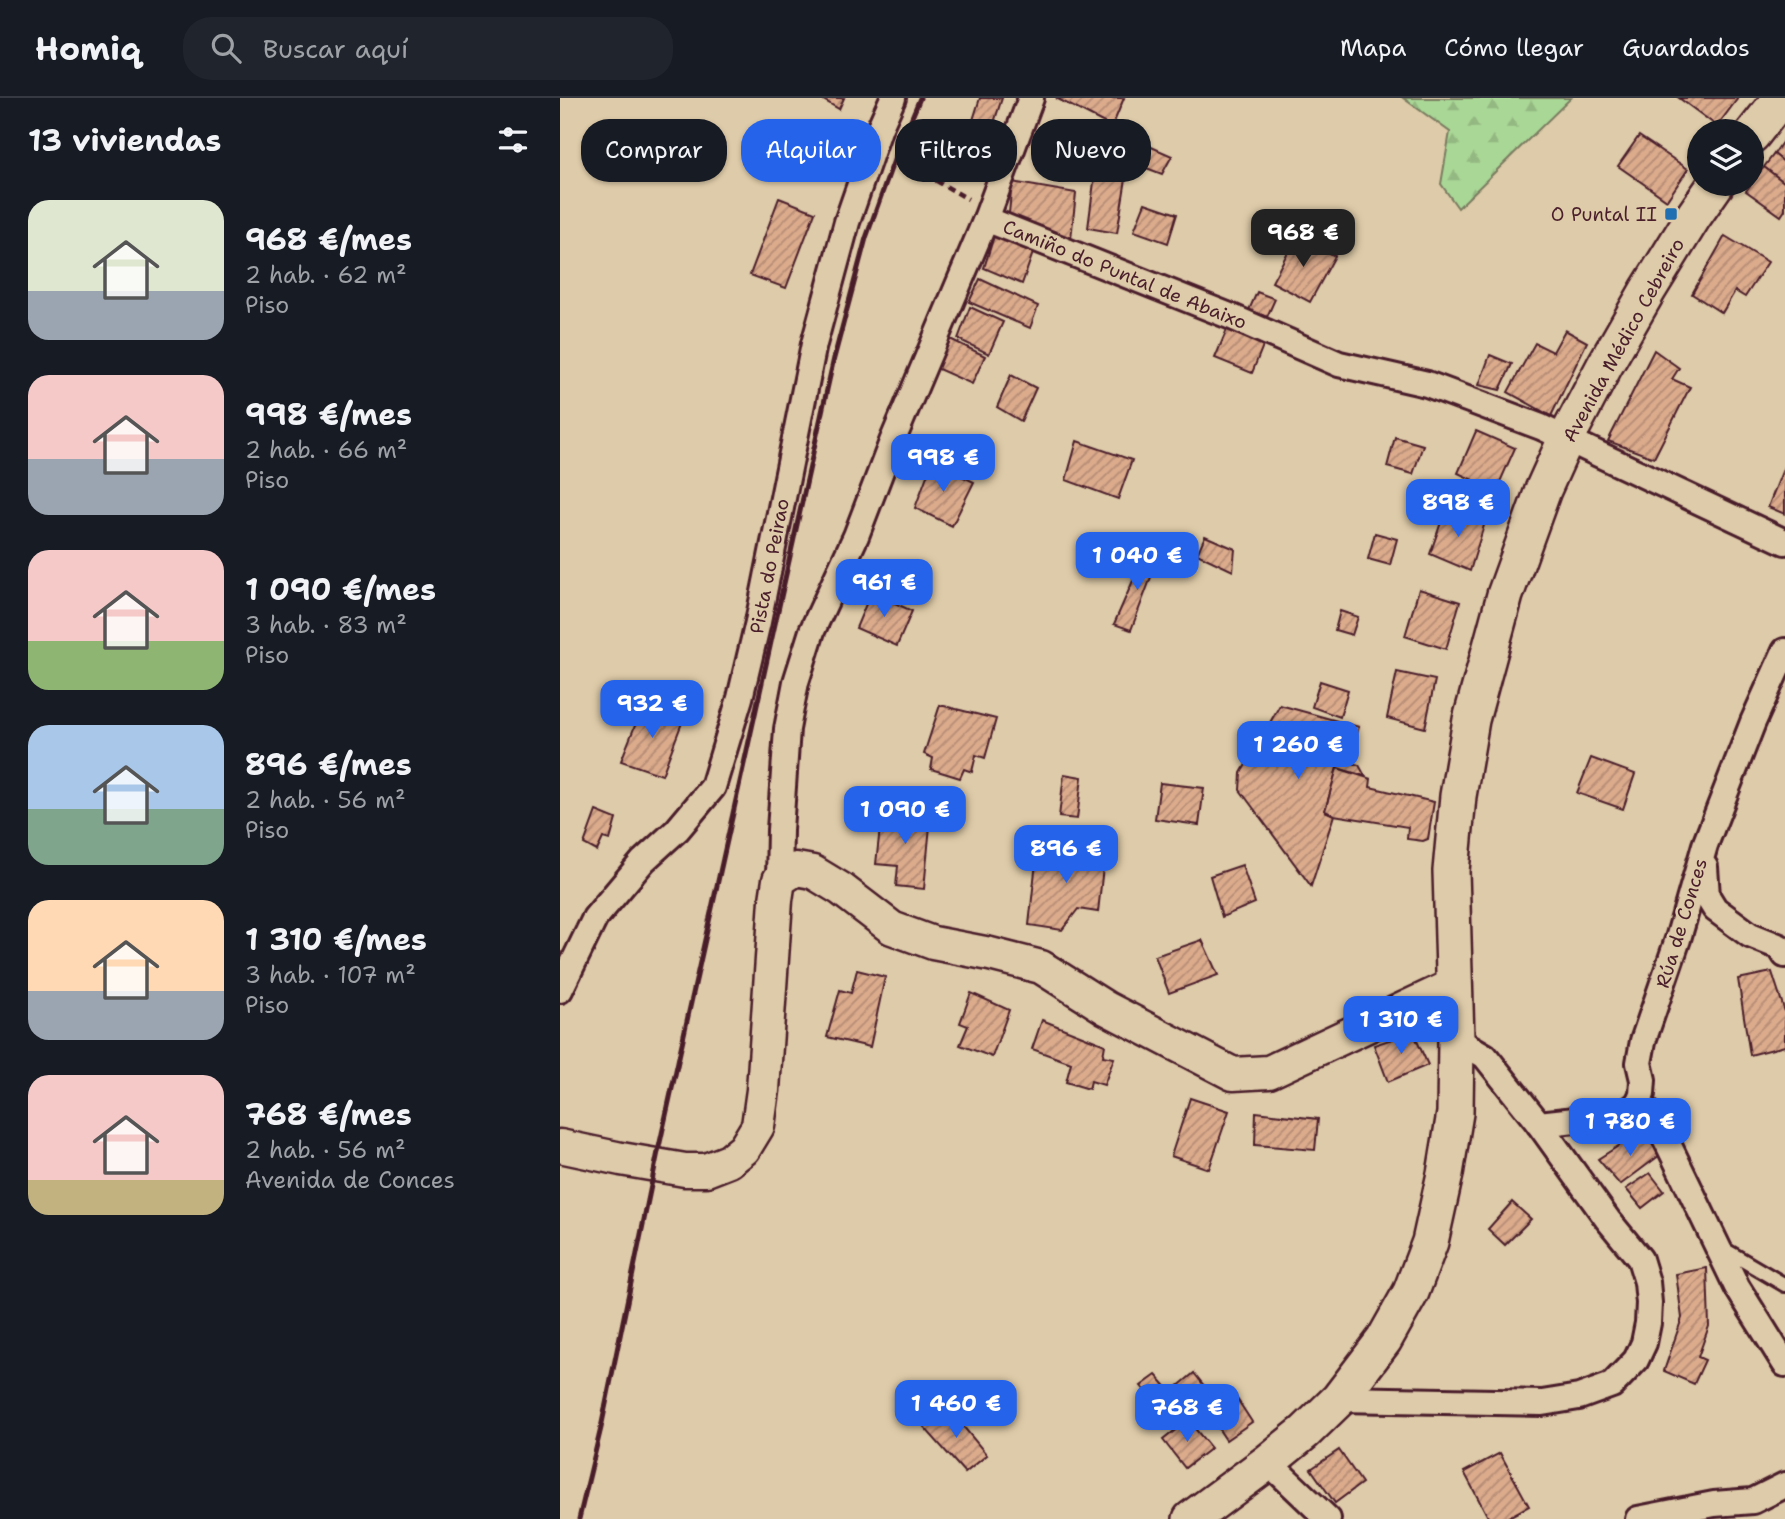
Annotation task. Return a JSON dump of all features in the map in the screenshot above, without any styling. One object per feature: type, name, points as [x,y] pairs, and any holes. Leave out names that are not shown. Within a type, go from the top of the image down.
[{"type":"main road","points":[[1764,120],[1781,98]]},
{"type":"main road","name":"Avenida Médico Cebreiro","points":[[1191,1519],[1305,1432],[1339,1399],[1384,1340],[1411,1292],[1430,1242],[1455,1112],[1456,1039],[1451,872],[1458,796],[1471,720],[1505,595],[1543,490],[1566,439],[1648,290],[1708,196]]},
{"type":"street","name":"Pista do Peirao","points":[[881,126],[893,98]]},
{"type":"street","points":[[986,219],[1031,98]]},
{"type":"street","name":"Pista do Peirao","points":[[560,990],[595,918],[643,861],[677,830],[713,787],[740,698],[758,622],[814,344],[861,182]]},
{"type":"street","name":"Camiño do Puntal de Abaixo","points":[[560,1146],[685,1170],[706,1170],[729,1161],[744,1149],[758,1126],[779,880],[787,729],[796,682],[812,631],[856,536],[892,442],[986,219],[1232,317],[1339,364],[1427,384],[1541,427],[1785,542]]},
{"type":"street","name":"Rúa de Conces","points":[[1639,1103],[1643,1080],[1639,1063],[1643,1041],[1683,923],[1705,845],[1753,722],[1785,651]]},
{"type":"street","points":[[1705,845],[1707,896],[1715,909],[1749,935]]},
{"type":"street","points":[[779,880],[796,869],[813,872],[841,889],[892,928],[933,943],[1041,967],[1107,1008],[1234,1074],[1269,1072],[1454,985]]},
{"type":"street","points":[[1683,923],[1713,923],[1780,947],[1785,955]]},
{"type":"street","points":[[1339,1399],[1542,1403],[1579,1397],[1612,1385],[1636,1360],[1644,1343],[1649,1303],[1647,1282],[1640,1259],[1485,1056],[1456,1039]]},
{"type":"street","points":[[1539,1124],[1611,1116],[1627,1112],[1639,1103],[1656,1119],[1737,1287],[1785,1364]]},
{"type":"street","points":[[1268,1462],[1328,1519]]},
{"type":"street","points":[[1638,1519],[1714,1504],[1753,1501],[1785,1485]]},
{"type":"lane","points":[[1716,1245],[1785,1284]]},
{"type":"path","points":[[881,149],[894,160],[914,168],[969,199],[986,219]]},
{"type":"green space","points":[[1403,98],[1571,98],[1458,208],[1441,184],[1450,132]]},
{"type":"building","points":[[820,98],[844,98],[839,109]]},
{"type":"building","points":[[980,98],[1002,98],[995,119],[973,119]]},
{"type":"building","points":[[1056,98],[1124,98],[1115,119],[1097,119]]},
{"type":"building","points":[[1679,98],[1738,98],[1722,119],[1708,119]]},
{"type":"building","points":[[1639,136],[1687,170],[1667,200],[1618,166]]},
{"type":"building","points":[[1785,138],[1785,163],[1774,154]]},
{"type":"building","points":[[1151,147],[1172,156],[1162,174],[1151,170]]},
{"type":"building","points":[[1774,154],[1785,163],[1785,183],[1764,167]]},
{"type":"building","points":[[1764,167],[1785,183],[1785,210],[1781,216],[1753,196],[1764,196]]},
{"type":"building","points":[[1012,182],[1076,193],[1071,239],[1008,224]]},
{"type":"building","points":[[1094,182],[1126,182],[1117,233],[1088,228]]},
{"type":"building","points":[[779,198],[815,212],[786,288],[750,275]]},
{"type":"building","points":[[1145,203],[1177,214],[1168,243],[1134,231]]},
{"type":"building","points":[[995,233],[1035,247],[1022,284],[984,268]]},
{"type":"building","points":[[1297,235],[1335,256],[1310,302],[1272,282]]},
{"type":"building","points":[[1725,236],[1768,262],[1745,297],[1735,291],[1722,313],[1692,294]]},
{"type":"building","points":[[980,279],[1038,306],[1030,328],[969,302]]},
{"type":"building","points":[[1257,292],[1275,299],[1267,317],[1249,310]]},
{"type":"building","points":[[970,307],[1003,322],[989,354],[958,339]]},
{"type":"building","points":[[1228,327],[1264,343],[1252,373],[1215,358]]},
{"type":"building","points":[[1565,330],[1587,342],[1551,416],[1508,392],[1535,343],[1553,352]]},
{"type":"building","points":[[948,338],[985,356],[972,384],[936,368]]},
{"type":"building","points":[[1654,350],[1679,368],[1672,379],[1690,387],[1654,458],[1608,441]]},
{"type":"building","points":[[1490,355],[1512,364],[1500,390],[1479,385]]},
{"type":"building","points":[[1011,375],[1036,388],[1021,421],[997,407]]},
{"type":"building","points":[[1476,431],[1515,448],[1496,491],[1458,473]]},
{"type":"building","points":[[1395,437],[1423,445],[1413,474],[1387,467]]},
{"type":"building","points":[[1077,441],[1132,460],[1118,499],[1066,480]]},
{"type":"building","points":[[932,462],[974,482],[952,526],[915,508]]},
{"type":"building","points":[[1785,464],[1785,514],[1768,507]]},
{"type":"building","points":[[1446,508],[1485,522],[1470,571],[1430,554]]},
{"type":"building","points":[[1375,533],[1397,539],[1390,565],[1368,559]]},
{"type":"building","points":[[1205,536],[1235,549],[1233,571],[1197,554]]},
{"type":"building","points":[[1146,551],[1159,556],[1131,630],[1114,624]]},
{"type":"building","points":[[1419,589],[1460,602],[1446,649],[1405,636]]},
{"type":"building","points":[[871,592],[912,611],[897,646],[856,628]]},
{"type":"building","points":[[1340,611],[1358,617],[1352,635],[1335,630]]},
{"type":"building","points":[[1397,672],[1435,680],[1425,728],[1387,718]]},
{"type":"building","points":[[1320,681],[1348,690],[1340,717],[1312,707]]},
{"type":"building","points":[[644,703],[683,720],[662,775],[621,761]]},
{"type":"building","points":[[940,705],[996,719],[985,758],[976,755],[972,772],[964,769],[960,778],[931,769],[933,758],[924,754]]},
{"type":"building","points":[[1280,705],[1359,727],[1349,762],[1359,765],[1365,776],[1337,768],[1325,811],[1334,815],[1311,886],[1240,790],[1241,773]]},
{"type":"building","points":[[1591,758],[1635,774],[1623,809],[1577,793]]},
{"type":"building","points":[[1337,768],[1371,779],[1370,787],[1434,802],[1428,839],[1407,839],[1408,827],[1334,815],[1325,811]]},
{"type":"building","points":[[1064,774],[1082,777],[1077,819],[1059,817]]},
{"type":"building","points":[[1160,783],[1204,788],[1199,825],[1155,819]]},
{"type":"building","points":[[882,810],[931,815],[924,889],[896,886],[898,866],[876,864]]},
{"type":"building","points":[[596,811],[616,819],[610,840],[603,838],[597,851],[584,844]]},
{"type":"building","points":[[1059,846],[1105,849],[1098,912],[1078,909],[1062,930],[1029,925],[1037,853],[1058,854]]},
{"type":"building","points":[[1242,865],[1255,903],[1222,917],[1210,876]]},
{"type":"building","points":[[1202,940],[1218,975],[1169,993],[1155,956]]},
{"type":"building","points":[[857,970],[885,977],[870,1047],[827,1037],[840,990],[851,993]]},
{"type":"building","points":[[1772,972],[1785,1012],[1785,1046],[1750,1055],[1738,979]]},
{"type":"building","points":[[971,993],[1009,1010],[992,1057],[960,1045],[968,1026],[960,1023]]},
{"type":"building","points":[[1042,1020],[1105,1045],[1103,1056],[1114,1058],[1104,1085],[1091,1081],[1089,1089],[1066,1082],[1071,1063],[1032,1049]]},
{"type":"building","points":[[1413,1032],[1428,1065],[1388,1082],[1374,1045]]},
{"type":"building","points":[[1190,1098],[1229,1111],[1209,1169],[1171,1156]]},
{"type":"building","points":[[1256,1112],[1318,1119],[1315,1150],[1255,1145]]},
{"type":"building","points":[[1642,1131],[1660,1155],[1620,1185],[1598,1159]]},
{"type":"building","points":[[1650,1173],[1664,1191],[1642,1208],[1626,1189]]},
{"type":"building","points":[[1512,1202],[1531,1219],[1505,1245],[1488,1229]]},
{"type":"building","points":[[1707,1268],[1709,1326],[1698,1357],[1705,1360],[1694,1384],[1664,1371],[1682,1318],[1676,1274]]},
{"type":"building","points":[[1194,1373],[1206,1388],[1184,1407],[1171,1392]]},
{"type":"building","points":[[1156,1375],[1187,1410],[1171,1422],[1141,1386]]},
{"type":"building","points":[[1232,1391],[1252,1422],[1226,1440],[1206,1410]]},
{"type":"building","points":[[948,1408],[987,1455],[965,1473],[924,1427]]},
{"type":"building","points":[[1188,1420],[1211,1448],[1185,1468],[1163,1440]]},
{"type":"building","points":[[1339,1450],[1362,1483],[1335,1503],[1311,1469]]},
{"type":"building","points":[[1500,1453],[1529,1506],[1505,1519],[1489,1519],[1464,1472]]},
{"type":"railway","points":[[579,1519],[834,358],[866,238],[920,98]]},
{"type":"place","name":"O Puntal II","points":[[1671,214]]}]
